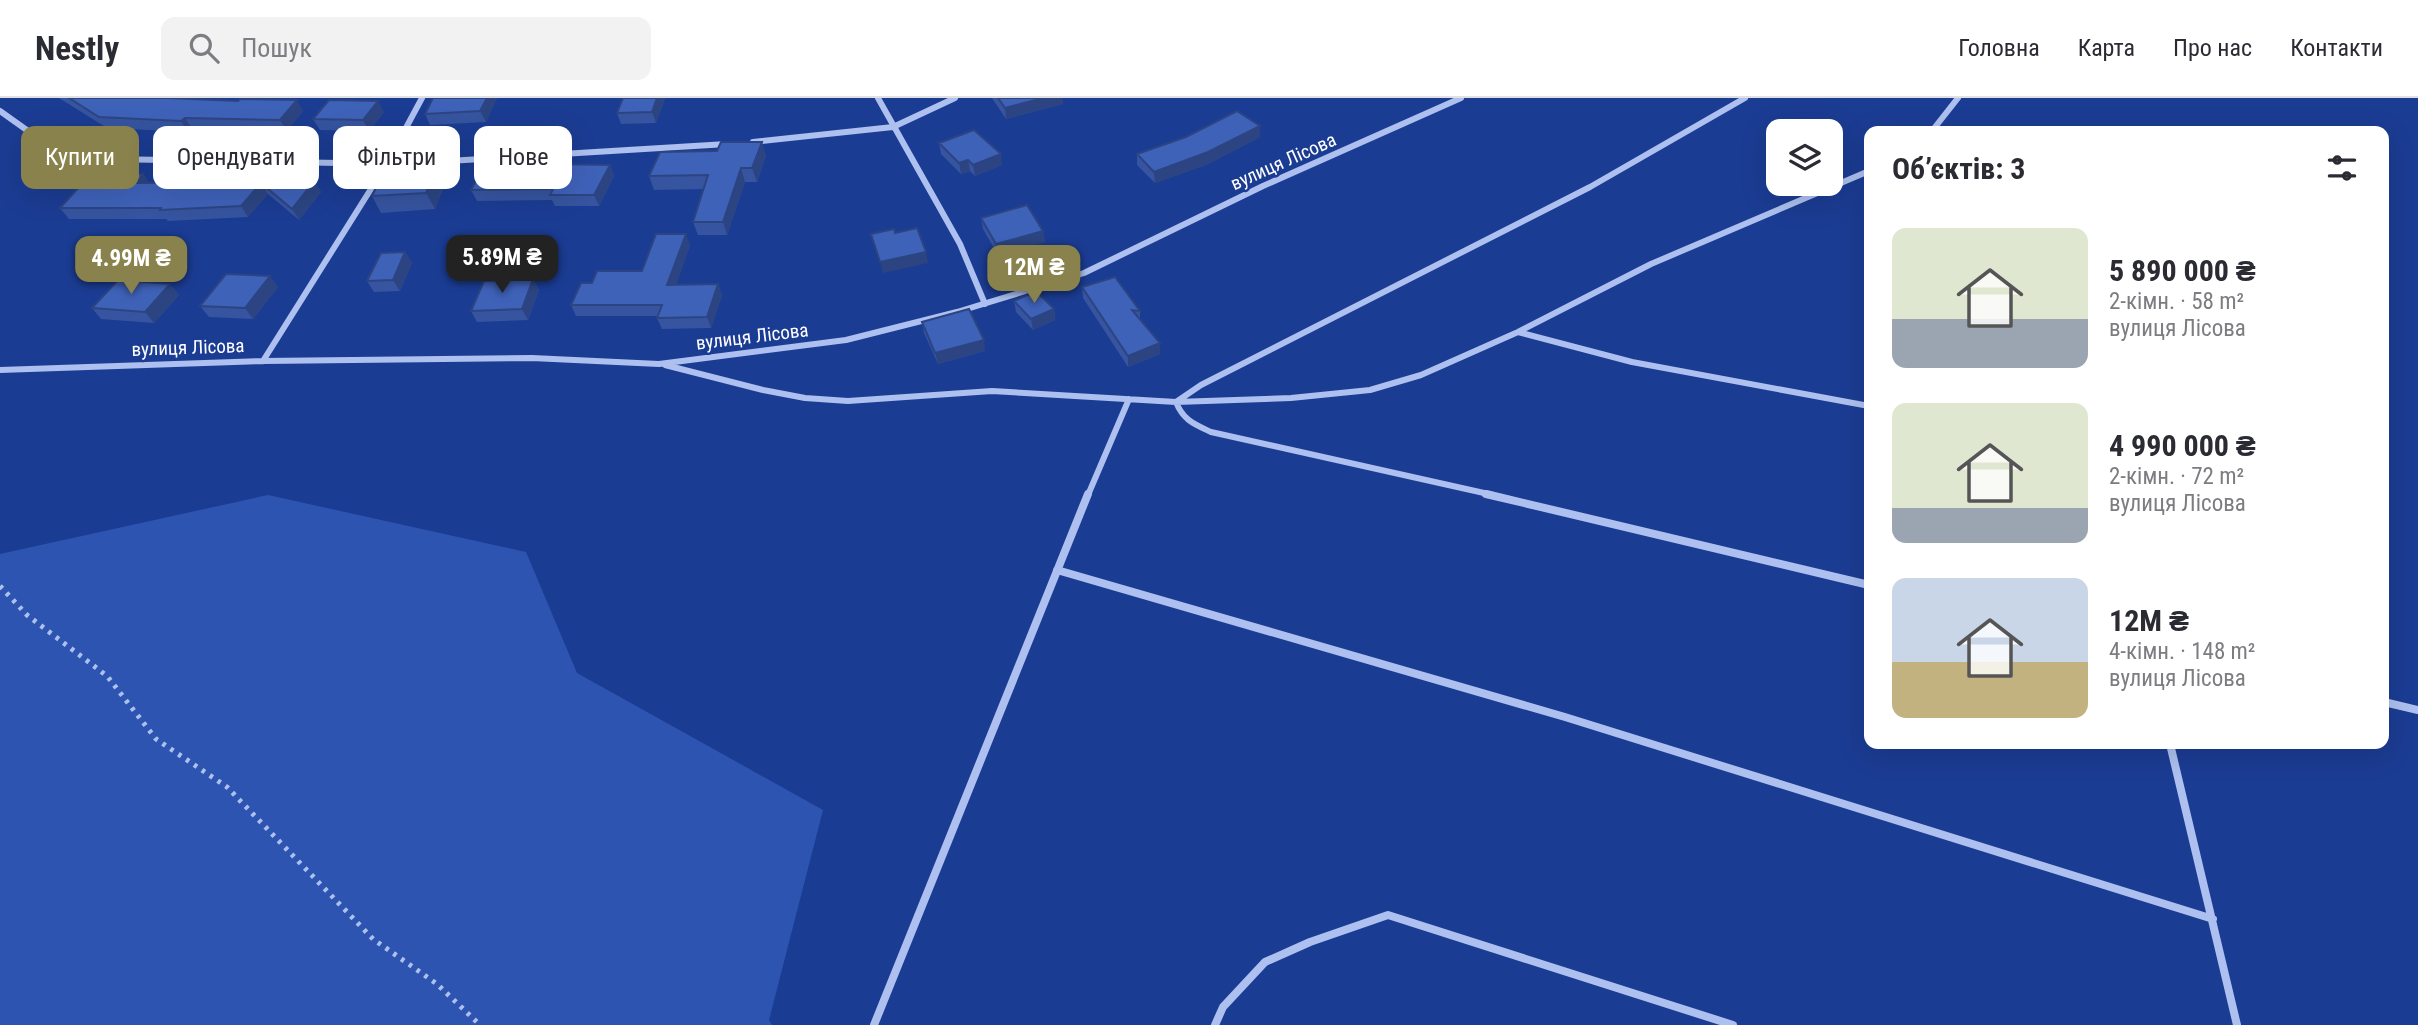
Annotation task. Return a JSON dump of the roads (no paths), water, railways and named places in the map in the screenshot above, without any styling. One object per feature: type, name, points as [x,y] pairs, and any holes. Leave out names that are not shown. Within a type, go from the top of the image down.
[{"type":"street","points":[[407,126],[422,98]]},
{"type":"street","points":[[878,98],[960,244],[985,304]]},
{"type":"street","points":[[743,143],[893,127],[955,98]]},
{"type":"street","name":"вулиця Лісова","points":[[0,370],[263,360],[532,358],[659,364],[846,340],[985,304],[1084,273],[1263,186],[1461,98]]},
{"type":"street","points":[[1176,402],[1201,385],[1524,218],[1590,187],[1745,98]]},
{"type":"street","points":[[1936,126],[1958,98]]},
{"type":"street","points":[[0,111],[51,149],[67,155],[106,159],[333,164]]},
{"type":"street","points":[[460,161],[730,144]]},
{"type":"street","points":[[659,364],[805,398],[848,401],[992,391],[1176,402],[1292,398],[1370,390],[1421,375],[1477,347],[1518,332],[1650,264],[1864,174]]},
{"type":"street","points":[[263,360],[371,189]]},
{"type":"street","points":[[1518,332],[1632,362],[1864,405]]},
{"type":"street","points":[[874,1025],[1057,570],[1129,399]]},
{"type":"street","points":[[1176,402],[1181,415],[1189,422],[1211,432],[1340,459],[1864,585]]},
{"type":"street","points":[[1057,570],[1565,717],[2213,919]]},
{"type":"street","points":[[2389,703],[2418,710]]},
{"type":"street","points":[[2171,749],[2237,1025]]},
{"type":"street","points":[[1215,1025],[1223,1007],[1265,962],[1310,942],[1388,915],[1732,1025]]}]
